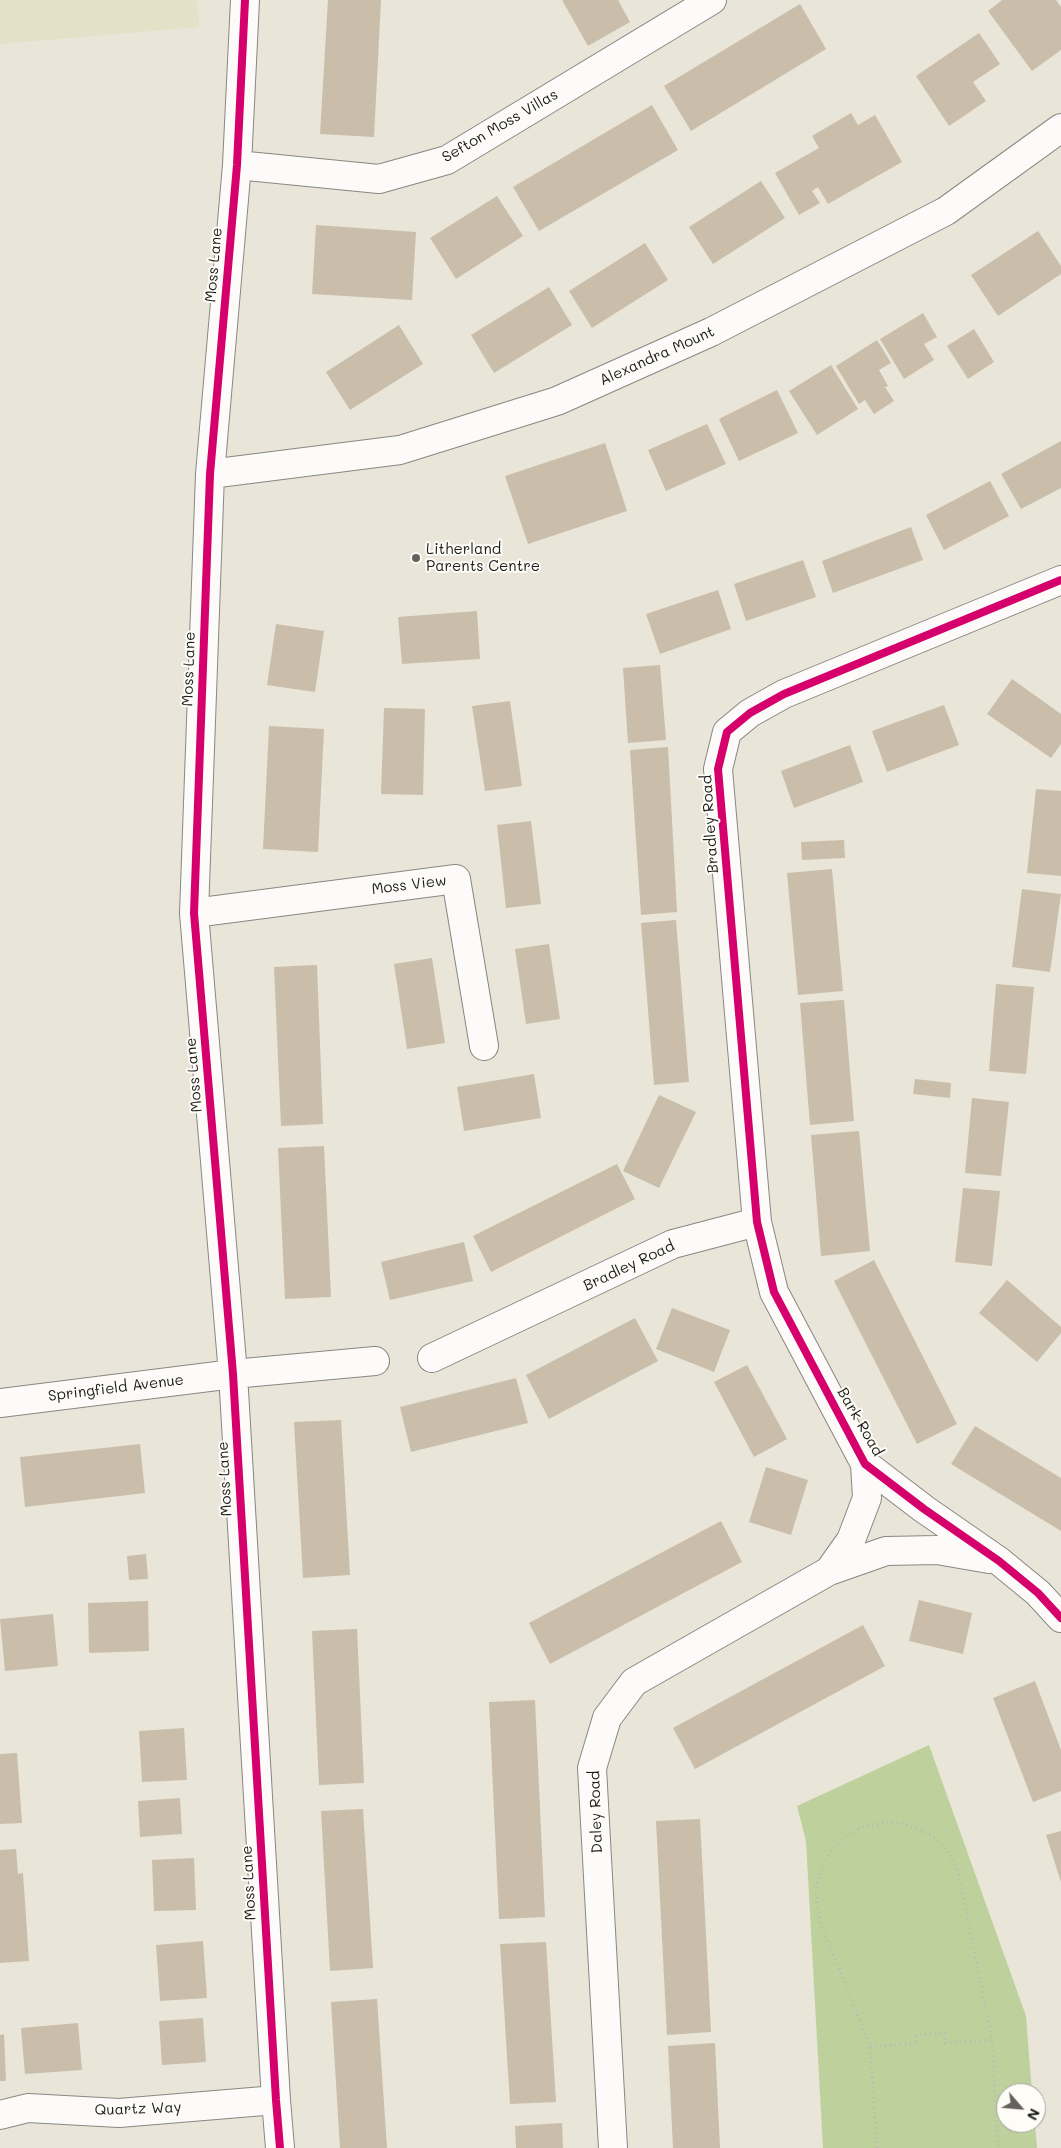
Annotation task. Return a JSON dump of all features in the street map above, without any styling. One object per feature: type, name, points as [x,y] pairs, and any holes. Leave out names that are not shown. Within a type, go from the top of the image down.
[{"type":"street","name":"Moss Lane","points":[[244,0],[237,165],[210,474],[194,913],[233,1374],[280,2148]]},
{"type":"street","name":"Sefton Moss Villas","points":[[237,165],[379,179],[448,160],[712,0]]},
{"type":"street","name":"Alexandra Mount","points":[[210,474],[400,450],[557,401],[711,332],[946,211],[1061,128]]},
{"type":"street","name":"Bradley Road","points":[[432,1358],[673,1244],[757,1222],[718,769],[727,732],[750,713],[784,694],[1061,580]]},
{"type":"street","name":"Moss View","points":[[194,913],[456,879],[484,1046]]},
{"type":"street","name":"Bark Road","points":[[757,1222],[774,1292],[865,1464],[924,1509],[999,1561],[1038,1594],[1061,1618]]},
{"type":"street","points":[[233,1374],[375,1361]]},
{"type":"street","name":"Springfield Avenue","points":[[0,1403],[233,1374]]},
{"type":"street","name":"Daley Road","points":[[830,1571],[851,1540],[867,1498],[865,1464]]},
{"type":"street","name":"Daley Road","points":[[613,2148],[592,1768],[607,1718],[634,1682],[830,1571],[886,1551],[937,1550],[999,1561]]},
{"type":"street","name":"Quartz Way","points":[[0,2114],[28,2108],[119,2113],[276,2100]]},
{"type":"path","points":[[877,2148],[870,2046],[822,1924],[817,1905],[816,1886],[822,1867],[832,1850],[846,1837],[863,1827],[881,1823],[901,1823],[919,1829],[936,1839],[949,1853],[958,1870],[992,2040],[998,2148]]},
{"type":"path","points":[[870,2046],[917,2044],[916,2035],[945,2033],[945,2043],[992,2040]]},
{"type":"shaded area","points":[[0,0],[197,0],[199,27],[0,44]]},
{"type":"green space","points":[[929,1745],[1026,2016],[1031,2083],[996,2083],[996,2133],[1036,2133],[1037,2148],[823,2148],[806,1841],[797,1806]]},
{"type":"building","points":[[328,0],[381,0],[374,137],[320,134]]},
{"type":"building","points":[[562,0],[618,0],[630,22],[588,46]]},
{"type":"building","points":[[1002,0],[1056,0],[1061,7],[1061,50],[1032,71],[988,11]]},
{"type":"building","points":[[800,4],[826,49],[691,131],[664,86]]},
{"type":"building","points":[[979,33],[1000,64],[973,82],[986,101],[949,126],[916,76]]},
{"type":"building","points":[[652,105],[678,150],[539,231],[513,187]]},
{"type":"building","points":[[851,113],[858,125],[875,115],[902,162],[828,204],[818,187],[812,191],[820,203],[799,215],[775,173],[819,148],[812,136]]},
{"type":"building","points":[[761,181],[785,218],[713,264],[689,227]]},
{"type":"building","points":[[497,196],[523,236],[456,279],[430,238]]},
{"type":"building","points":[[316,225],[416,232],[412,300],[312,294]]},
{"type":"building","points":[[1038,231],[1061,266],[1061,274],[998,316],[971,275]]},
{"type":"building","points":[[645,243],[668,280],[592,328],[569,291]]},
{"type":"building","points":[[549,287],[572,325],[494,373],[471,335]]},
{"type":"building","points":[[923,313],[937,337],[924,344],[934,360],[904,379],[880,339]]},
{"type":"building","points":[[399,325],[423,364],[350,410],[326,372]]},
{"type":"building","points":[[974,329],[994,362],[968,379],[947,346]]},
{"type":"building","points":[[877,340],[891,363],[879,370],[888,386],[885,387],[894,401],[874,414],[865,400],[859,404],[836,366]]},
{"type":"building","points":[[831,365],[858,409],[817,435],[789,391]]},
{"type":"building","points":[[777,390],[798,433],[739,461],[719,419]]},
{"type":"building","points":[[707,424],[726,464],[666,491],[648,450]]},
{"type":"building","points":[[1061,441],[1061,488],[1021,509],[1001,474]]},
{"type":"building","points":[[605,443],[627,511],[528,544],[505,476]]},
{"type":"building","points":[[990,481],[1009,516],[944,550],[926,515]]},
{"type":"building","points":[[911,527],[923,560],[833,593],[822,561]]},
{"type":"building","points":[[803,560],[816,597],[746,621],[734,584]]},
{"type":"building","points":[[718,590],[731,629],[660,654],[646,614]]},
{"type":"building","points":[[477,611],[480,659],[402,664],[398,617]]},
{"type":"building","points":[[276,624],[324,631],[315,692],[267,685]]},
{"type":"building","points":[[660,665],[666,740],[628,743],[623,668]]},
{"type":"building","points":[[1012,679],[1061,714],[1061,744],[1051,758],[987,714]]},
{"type":"building","points":[[510,701],[522,786],[485,791],[472,706]]},
{"type":"building","points":[[944,705],[959,745],[887,772],[872,731]]},
{"type":"building","points":[[384,708],[425,709],[423,795],[381,794]]},
{"type":"building","points":[[269,726],[324,729],[318,852],[263,849]]},
{"type":"building","points":[[850,745],[863,782],[794,808],[781,771]]},
{"type":"building","points":[[668,747],[677,912],[641,915],[630,750]]},
{"type":"building","points":[[1036,789],[1061,791],[1061,876],[1027,873]]},
{"type":"building","points":[[531,821],[541,904],[506,908],[497,825]]},
{"type":"building","points":[[844,840],[845,858],[802,860],[801,842]]},
{"type":"building","points":[[832,869],[843,991],[798,995],[787,873]]},
{"type":"building","points":[[1022,889],[1061,894],[1050,972],[1012,967]]},
{"type":"building","points":[[676,920],[689,1082],[654,1085],[641,923]]},
{"type":"building","points":[[549,944],[560,1019],[526,1024],[515,949]]},
{"type":"building","points":[[432,958],[445,1043],[407,1049],[394,964]]},
{"type":"building","points":[[317,965],[323,1124],[281,1126],[274,967]]},
{"type":"building","points":[[996,984],[1034,987],[1026,1074],[989,1071]]},
{"type":"building","points":[[844,1000],[854,1121],[810,1125],[800,1003]]},
{"type":"building","points":[[534,1074],[541,1118],[464,1131],[457,1087]]},
{"type":"building","points":[[915,1079],[951,1083],[950,1098],[913,1094]]},
{"type":"building","points":[[659,1095],[696,1112],[659,1188],[623,1171]]},
{"type":"building","points":[[972,1098],[1009,1102],[1001,1176],[965,1173]]},
{"type":"building","points":[[859,1131],[870,1251],[821,1256],[811,1135]]},
{"type":"building","points":[[324,1146],[331,1297],[285,1299],[278,1148]]},
{"type":"building","points":[[617,1164],[635,1199],[491,1272],[473,1236]]},
{"type":"building","points":[[963,1188],[1000,1191],[992,1266],[955,1262]]},
{"type":"building","points":[[464,1242],[473,1281],[390,1300],[381,1262]]},
{"type":"building","points":[[874,1260],[957,1424],[917,1444],[834,1281]]},
{"type":"building","points":[[1007,1280],[1061,1327],[1061,1333],[1037,1362],[979,1313]]},
{"type":"building","points":[[672,1308],[730,1330],[714,1372],[656,1349]]},
{"type":"building","points":[[635,1318],[658,1361],[549,1419],[526,1375]]},
{"type":"building","points":[[747,1365],[787,1439],[754,1457],[714,1382]]},
{"type":"building","points":[[516,1378],[528,1423],[411,1452],[400,1407]]},
{"type":"building","points":[[341,1420],[350,1575],[303,1578],[294,1422]]},
{"type":"building","points":[[975,1426],[1061,1478],[1061,1531],[951,1464]]},
{"type":"building","points":[[140,1444],[145,1493],[25,1507],[20,1457]]},
{"type":"building","points":[[766,1467],[808,1480],[791,1535],[749,1522]]},
{"type":"building","points":[[721,1521],[742,1562],[550,1664],[529,1623]]},
{"type":"building","points":[[146,1554],[148,1579],[129,1580],[127,1556]]},
{"type":"building","points":[[919,1600],[972,1613],[963,1654],[909,1641]]},
{"type":"building","points":[[148,1601],[149,1651],[89,1653],[88,1603]]},
{"type":"building","points":[[53,1614],[58,1666],[5,1671],[0,1619]]},
{"type":"building","points":[[863,1625],[885,1666],[695,1769],[673,1728]]},
{"type":"building","points":[[357,1629],[364,1783],[319,1785],[312,1631]]},
{"type":"building","points":[[1035,1681],[1061,1750],[1061,1791],[1033,1802],[993,1698]]},
{"type":"building","points":[[535,1700],[545,1917],[499,1919],[489,1702]]},
{"type":"building","points":[[184,1728],[187,1780],[142,1782],[139,1731]]},
{"type":"building","points":[[17,1753],[22,1823],[0,1824],[0,1754]]},
{"type":"building","points":[[180,1798],[182,1834],[140,1837],[138,1801]]},
{"type":"building","points":[[363,1809],[373,1968],[330,1971],[321,1811]]},
{"type":"building","points":[[700,1819],[711,2032],[667,2035],[656,1821]]},
{"type":"building","points":[[1061,1831],[1061,1882],[1046,1835]]},
{"type":"building","points":[[16,1849],[18,1874],[23,1873],[29,1961],[0,1963],[0,1850]]},
{"type":"building","points":[[194,1858],[196,1910],[154,1911],[152,1860]]},
{"type":"building","points":[[203,1941],[207,1998],[160,2001],[156,1945]]},
{"type":"building","points":[[546,1942],[556,2102],[510,2104],[500,1944]]},
{"type":"building","points":[[377,1999],[387,2148],[340,2148],[331,2002]]},
{"type":"building","points":[[203,2018],[206,2062],[162,2065],[159,2021]]},
{"type":"building","points":[[78,2023],[82,2070],[25,2074],[21,2028]]},
{"type":"building","points":[[4,2034],[6,2081],[0,2081],[0,2035]]},
{"type":"building","points":[[715,2043],[720,2148],[673,2148],[668,2046]]},
{"type":"building","points":[[562,2123],[563,2148],[516,2148],[515,2126]]},
{"type":"cycle path","points":[[245,0],[237,165],[210,474],[194,913],[233,1374],[280,2148]]},
{"type":"cycle path","points":[[1061,580],[784,694],[750,713],[727,732],[718,769],[757,1222],[774,1292],[865,1464],[924,1509],[999,1561],[1038,1593],[1061,1618]]},
{"type":"place","name":"Litherland Parents Centre","points":[[416,558]]}]
